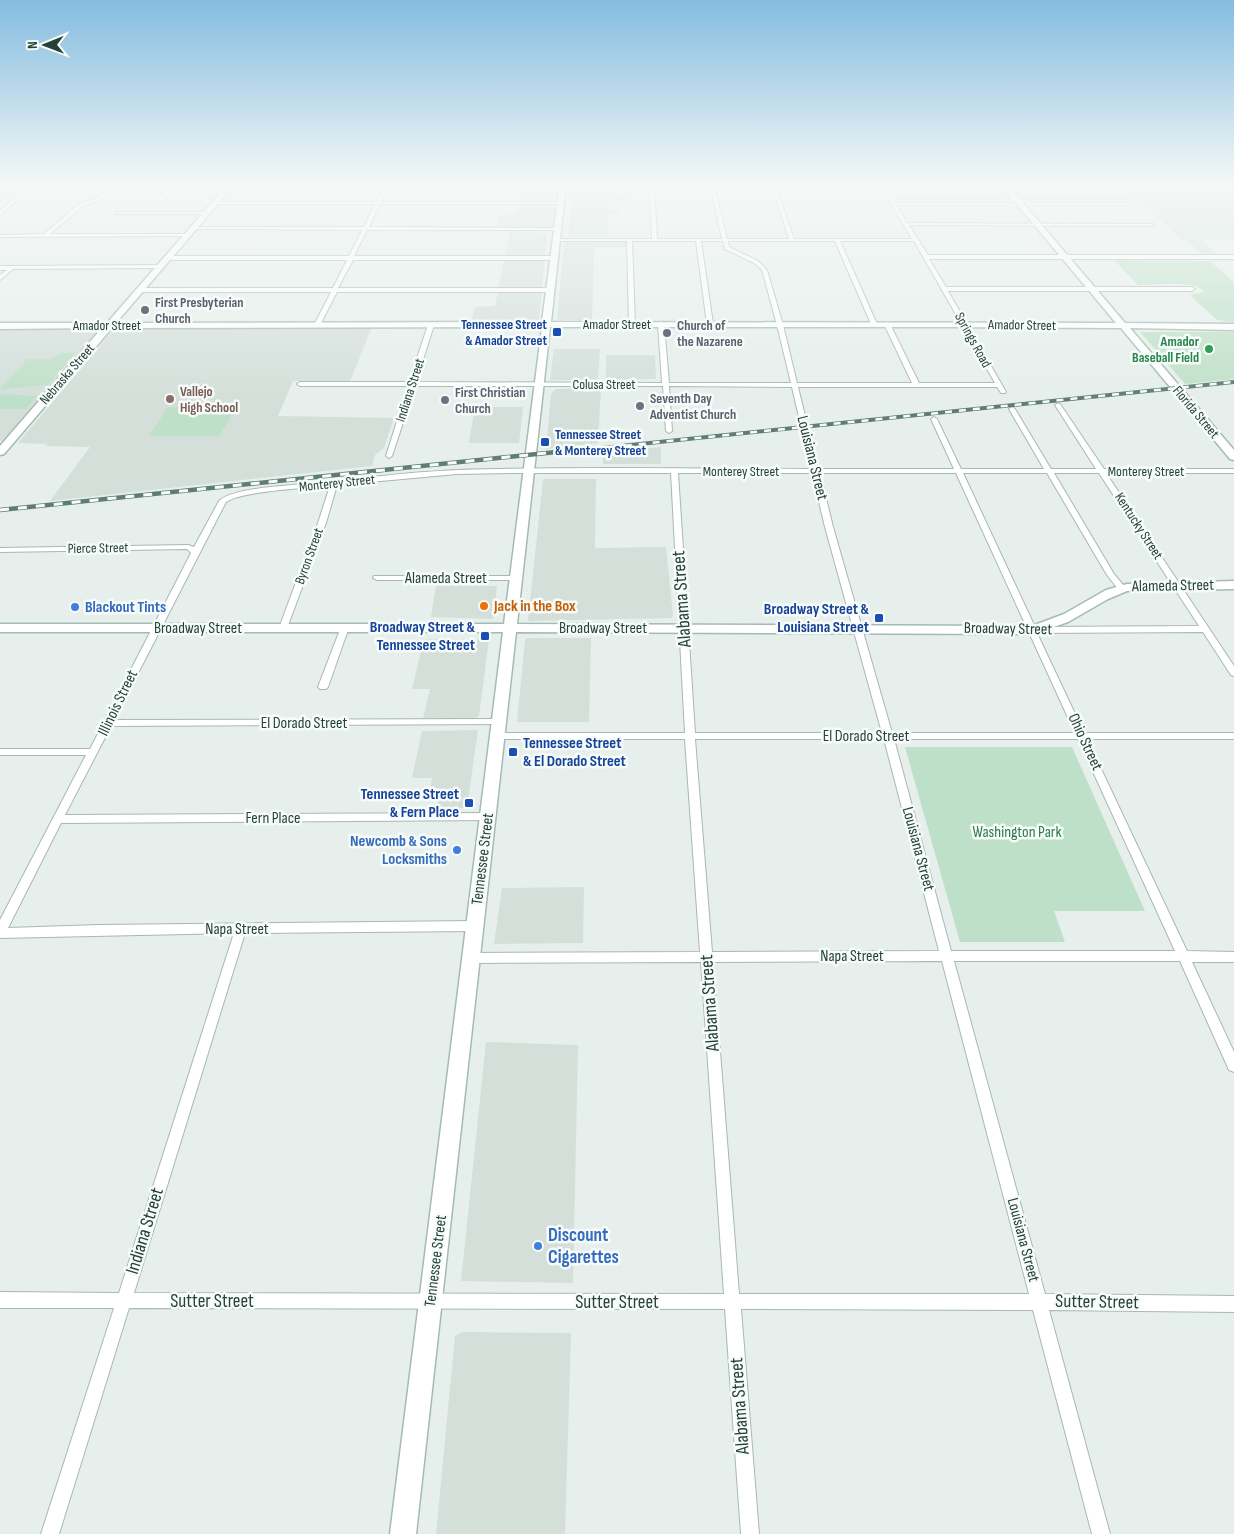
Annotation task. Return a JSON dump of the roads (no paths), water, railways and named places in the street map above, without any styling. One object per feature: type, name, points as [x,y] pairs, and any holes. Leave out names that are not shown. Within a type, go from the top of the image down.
[{"type":"street","name":"Nebraska Street","points":[[0,452],[108,325],[170,256]]},
{"type":"street","points":[[630,256],[632,324]]},
{"type":"street","points":[[700,256],[710,324]]},
{"type":"street","name":"Louisiana Street","points":[[741,256],[756,262],[764,270],[780,325],[829,527],[888,736],[1101,1534]]},
{"type":"street","points":[[844,256],[874,324]]},
{"type":"street","points":[[926,257],[1234,257]]},
{"type":"street","name":"Springs Road","points":[[926,257],[1002,392]]},
{"type":"street","name":"Florida Street","points":[[1065,257],[1234,456]]},
{"type":"street","points":[[168,258],[554,258]]},
{"type":"street","points":[[317,325],[350,258]]},
{"type":"street","name":"Tennessee Street","points":[[403,1534],[554,258]]},
{"type":"street","points":[[0,268],[160,267]]},
{"type":"street","points":[[0,278],[12,268]]},
{"type":"street","points":[[944,290],[1192,289]]},
{"type":"street","points":[[140,290],[550,290]]},
{"type":"street","points":[[661,324],[669,431]]},
{"type":"street","points":[[888,324],[916,384]]},
{"type":"street","name":"Amador Street","points":[[0,326],[964,324],[1234,327]]},
{"type":"street","name":"Indiana Street","points":[[389,456],[430,325]]},
{"type":"street","name":"Colusa Street","points":[[300,384],[998,385]]},
{"type":"street","name":"Kentucky Street","points":[[1058,405],[1178,585],[1234,674]]},
{"type":"street","points":[[1012,409],[1111,575],[1121,588]]},
{"type":"street","name":"Ohio Street","points":[[934,419],[1234,1066]]},
{"type":"street","name":"Alabama Street","points":[[674,471],[690,736],[750,1534]]},
{"type":"street","name":"Monterey Street","points":[[250,492],[457,472],[1234,471]]},
{"type":"street","name":"Byron Street","points":[[283,628],[322,523],[334,483]]},
{"type":"street","name":"Illinois Street","points":[[0,932],[109,723],[194,552],[223,501],[227,498],[250,492]]},
{"type":"street","name":"Pierce Street","points":[[0,550],[188,547],[194,549],[194,552]]},
{"type":"street","name":"Alameda Street","points":[[377,578],[516,578]]},
{"type":"street","name":"Alameda Street","points":[[1033,630],[1058,621],[1108,591],[1121,588],[1234,585]]},
{"type":"street","points":[[323,687],[345,627]]},
{"type":"street","name":"Broadway Street","points":[[0,628],[1206,629]]},
{"type":"street","name":"El Dorado Street","points":[[109,723],[499,729],[690,736],[1234,736]]},
{"type":"street","points":[[0,752],[93,752]]},
{"type":"street","name":"Fern Place","points":[[58,819],[488,817]]},
{"type":"street","name":"Napa Street","points":[[0,932],[475,926]]},
{"type":"street","name":"Indiana Street","points":[[50,1534],[241,929]]},
{"type":"street","name":"Napa Street","points":[[471,958],[1234,957]]},
{"type":"street","name":"Sutter Street","points":[[0,1300],[1234,1304]]},
{"type":"railway","points":[[583,450],[1234,382]]},
{"type":"railway","points":[[0,510],[595,448]]},
{"type":"place","name":"First Presbyterian Church","points":[[145,310]]},
{"type":"place","name":"Tennessee Street & Amador Street","points":[[557,332]]},
{"type":"place","name":"Church of the Nazarene","points":[[667,333]]},
{"type":"place","name":"Amador Baseball Field","points":[[1209,349]]},
{"type":"place","name":"Vallejo High School","points":[[170,399]]},
{"type":"place","name":"First Christian Church","points":[[445,400]]},
{"type":"place","name":"Seventh Day Adventist Church","points":[[640,406]]},
{"type":"place","name":"Tennessee Street & Monterey Street","points":[[545,442]]},
{"type":"place","name":"Jack in the Box","points":[[484,606]]},
{"type":"place","name":"Blackout Tints","points":[[75,607]]},
{"type":"place","name":"Broadway Street & Louisiana Street","points":[[879,618]]},
{"type":"place","name":"Broadway Street & Tennessee Street","points":[[485,636]]},
{"type":"place","name":"Tennessee Street & El Dorado Street","points":[[513,752]]},
{"type":"place","name":"Tennessee Street & Fern Place","points":[[469,803]]},
{"type":"place","name":"Newcomb & Sons Locksmiths","points":[[457,850]]},
{"type":"place","name":"Discount Cigarettes","points":[[538,1246]]},
{"type":"park label","name":"Washington Park","points":[[1017,832]]}]
